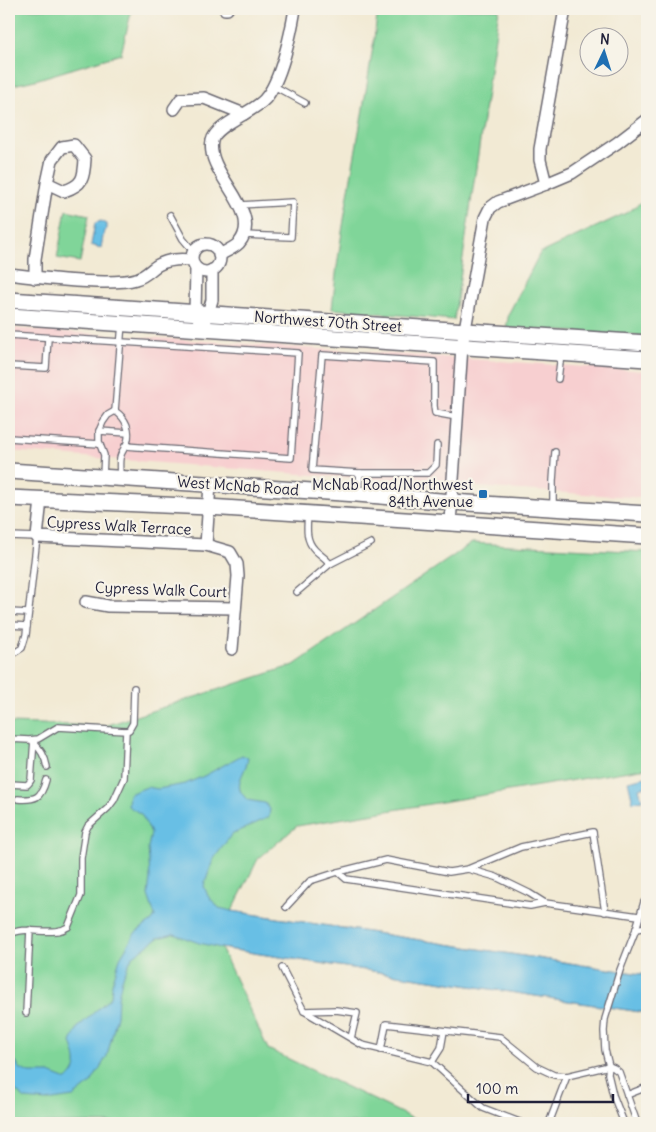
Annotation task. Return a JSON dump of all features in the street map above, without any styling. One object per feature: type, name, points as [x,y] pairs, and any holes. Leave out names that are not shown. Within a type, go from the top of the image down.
[{"type":"street","points":[[219,255],[238,244],[244,235],[245,223],[240,205],[211,152],[212,139],[219,130],[263,102],[271,92],[284,58],[295,9]]},
{"type":"street","points":[[546,184],[540,160],[540,149],[565,9]]},
{"type":"street","points":[[174,109],[181,99],[204,98],[244,114]]},
{"type":"street","points":[[450,524],[463,339],[485,218],[490,208],[498,202],[572,173],[647,120]]},
{"type":"street","points":[[35,278],[35,259],[47,183]]},
{"type":"street","points":[[194,260],[203,272],[212,270],[218,264],[219,255],[214,247],[210,245],[200,246],[194,260],[202,312],[202,329]]},
{"type":"street","points":[[9,274],[35,278],[116,282],[136,279],[148,273],[159,264],[173,259],[194,260]]},
{"type":"street","points":[[202,312],[212,300],[212,270]]},
{"type":"street","name":"Northwest 70th Street","points":[[9,300],[305,320],[561,353],[647,359]]},
{"type":"street","points":[[38,318],[40,302]]},
{"type":"street","name":"Northwest 70th Street","points":[[9,316],[304,336],[647,343]]},
{"type":"street","points":[[304,336],[305,320]]},
{"type":"street","name":"West McNab Road","points":[[9,471],[647,514]]},
{"type":"street","name":"Cypress Walk Terrace","points":[[206,545],[210,484]]},
{"type":"street","name":"West McNab Road","points":[[9,498],[208,507],[647,536]]},
{"type":"street","name":"Cypress Walk Terrace","points":[[41,500],[37,537],[206,545],[230,552],[238,564],[232,649]]},
{"type":"street","name":"Cypress Walk Court","points":[[86,602],[108,606],[235,608]]},
{"type":"lane","points":[[274,86],[305,103]]},
{"type":"lane","points":[[240,205],[294,202],[291,238],[244,235]]},
{"type":"lane","points":[[170,215],[194,260]]},
{"type":"lane","points":[[115,411],[122,323]]},
{"type":"lane","points":[[9,335],[298,353],[291,458],[125,446]]},
{"type":"lane","points":[[9,366],[46,368],[48,338]]},
{"type":"lane","points":[[558,379],[561,353]]},
{"type":"lane","points":[[437,445],[436,465],[428,473],[360,473],[312,470],[322,354],[434,362],[435,414],[457,417]]},
{"type":"lane","points":[[102,477],[104,455],[100,444],[99,431],[108,415],[115,411]]},
{"type":"lane","points":[[115,411],[127,424],[128,433],[127,443],[120,456],[120,478]]},
{"type":"lane","points":[[99,431],[128,433]]},
{"type":"lane","points":[[9,438],[100,444]]},
{"type":"lane","points":[[553,508],[555,452]]},
{"type":"lane","points":[[357,494],[360,473]]},
{"type":"lane","points":[[308,514],[307,536],[309,542],[330,564]]},
{"type":"lane","points":[[9,536],[37,537],[27,626],[22,648],[11,655],[9,654]]},
{"type":"lane","points":[[297,592],[330,564],[371,543]]},
{"type":"lane","points":[[9,612],[28,613]]},
{"type":"lane","points":[[9,625],[27,626]]},
{"type":"lane","points":[[9,740],[33,741],[58,728],[129,730],[133,722],[134,688]]},
{"type":"lane","points":[[9,935],[14,932],[30,930],[50,931],[68,927],[81,895],[81,858],[85,832],[88,826],[114,800],[124,778],[126,731]]},
{"type":"lane","points":[[33,741],[45,757],[47,767]]},
{"type":"lane","points":[[9,784],[30,783],[33,741]]},
{"type":"lane","points":[[18,799],[31,799],[38,796],[44,789],[46,780]]},
{"type":"lane","points":[[286,907],[310,881],[386,860],[449,872],[468,869],[521,847],[593,832],[605,912]]},
{"type":"lane","points":[[468,869],[496,877],[545,903]]},
{"type":"lane","points":[[338,872],[346,878],[520,905],[530,906],[545,903],[639,916]]},
{"type":"lane","points":[[624,1123],[613,1095],[608,1074],[609,1066],[605,1050],[605,1018],[620,970],[646,900]]},
{"type":"lane","points":[[636,929],[647,927]]},
{"type":"lane","points":[[26,1012],[30,930]]},
{"type":"lane","points":[[282,968],[304,1011],[362,1045],[432,1062],[483,1108],[522,1123]]},
{"type":"lane","points":[[304,1011],[336,1010],[357,1013],[351,1038]]},
{"type":"lane","points":[[381,1050],[386,1024],[500,1037],[537,1067],[554,1075],[567,1076],[609,1066],[619,1072],[637,1123]]},
{"type":"lane","points":[[432,1062],[441,1048],[444,1031]]},
{"type":"lane","points":[[549,1123],[567,1076]]},
{"type":"lane","points":[[627,1095],[647,1086]]},
{"type":"shaded area","points":[[9,328],[647,371],[647,498],[429,484],[9,451]]},
{"type":"green space","points":[[9,9],[132,9],[121,54],[9,86]]},
{"type":"green space","points":[[378,9],[499,9],[454,320],[332,309],[336,271]]},
{"type":"green space","points":[[647,198],[647,336],[506,328],[509,313],[540,253],[626,213]]},
{"type":"green space","points":[[66,210],[89,215],[80,262],[57,258]]},
{"type":"green space","points":[[472,543],[647,552],[647,768],[297,826],[258,859],[232,911],[647,975],[647,1013],[221,948],[268,1049],[422,1123],[9,1123],[9,723],[105,726],[294,665]]},
{"type":"water","points":[[101,221],[107,224],[107,229],[104,231],[101,248],[91,245],[95,223]]},
{"type":"water","points":[[242,755],[248,758],[239,786],[241,791],[247,800],[265,803],[270,809],[269,817],[231,835],[213,860],[204,886],[208,896],[219,908],[647,975],[647,1013],[221,948],[174,934],[158,938],[132,957],[122,979],[117,1016],[107,1056],[91,1083],[73,1097],[46,1101],[25,1099],[15,1090],[9,1062],[16,1061],[19,1068],[29,1073],[49,1073],[67,1080],[76,1066],[76,1058],[71,1042],[78,1027],[111,997],[112,984],[120,958],[135,933],[152,921],[155,916],[148,895],[150,877],[148,848],[151,833],[141,814],[128,806],[129,794],[147,787],[158,789],[185,784]]},
{"type":"water","points":[[645,777],[647,786],[639,788],[642,800],[633,802],[628,781]]},
{"type":"place","name":"McNab Road/Northwest 84th Avenue","points":[[483,494]]}]
